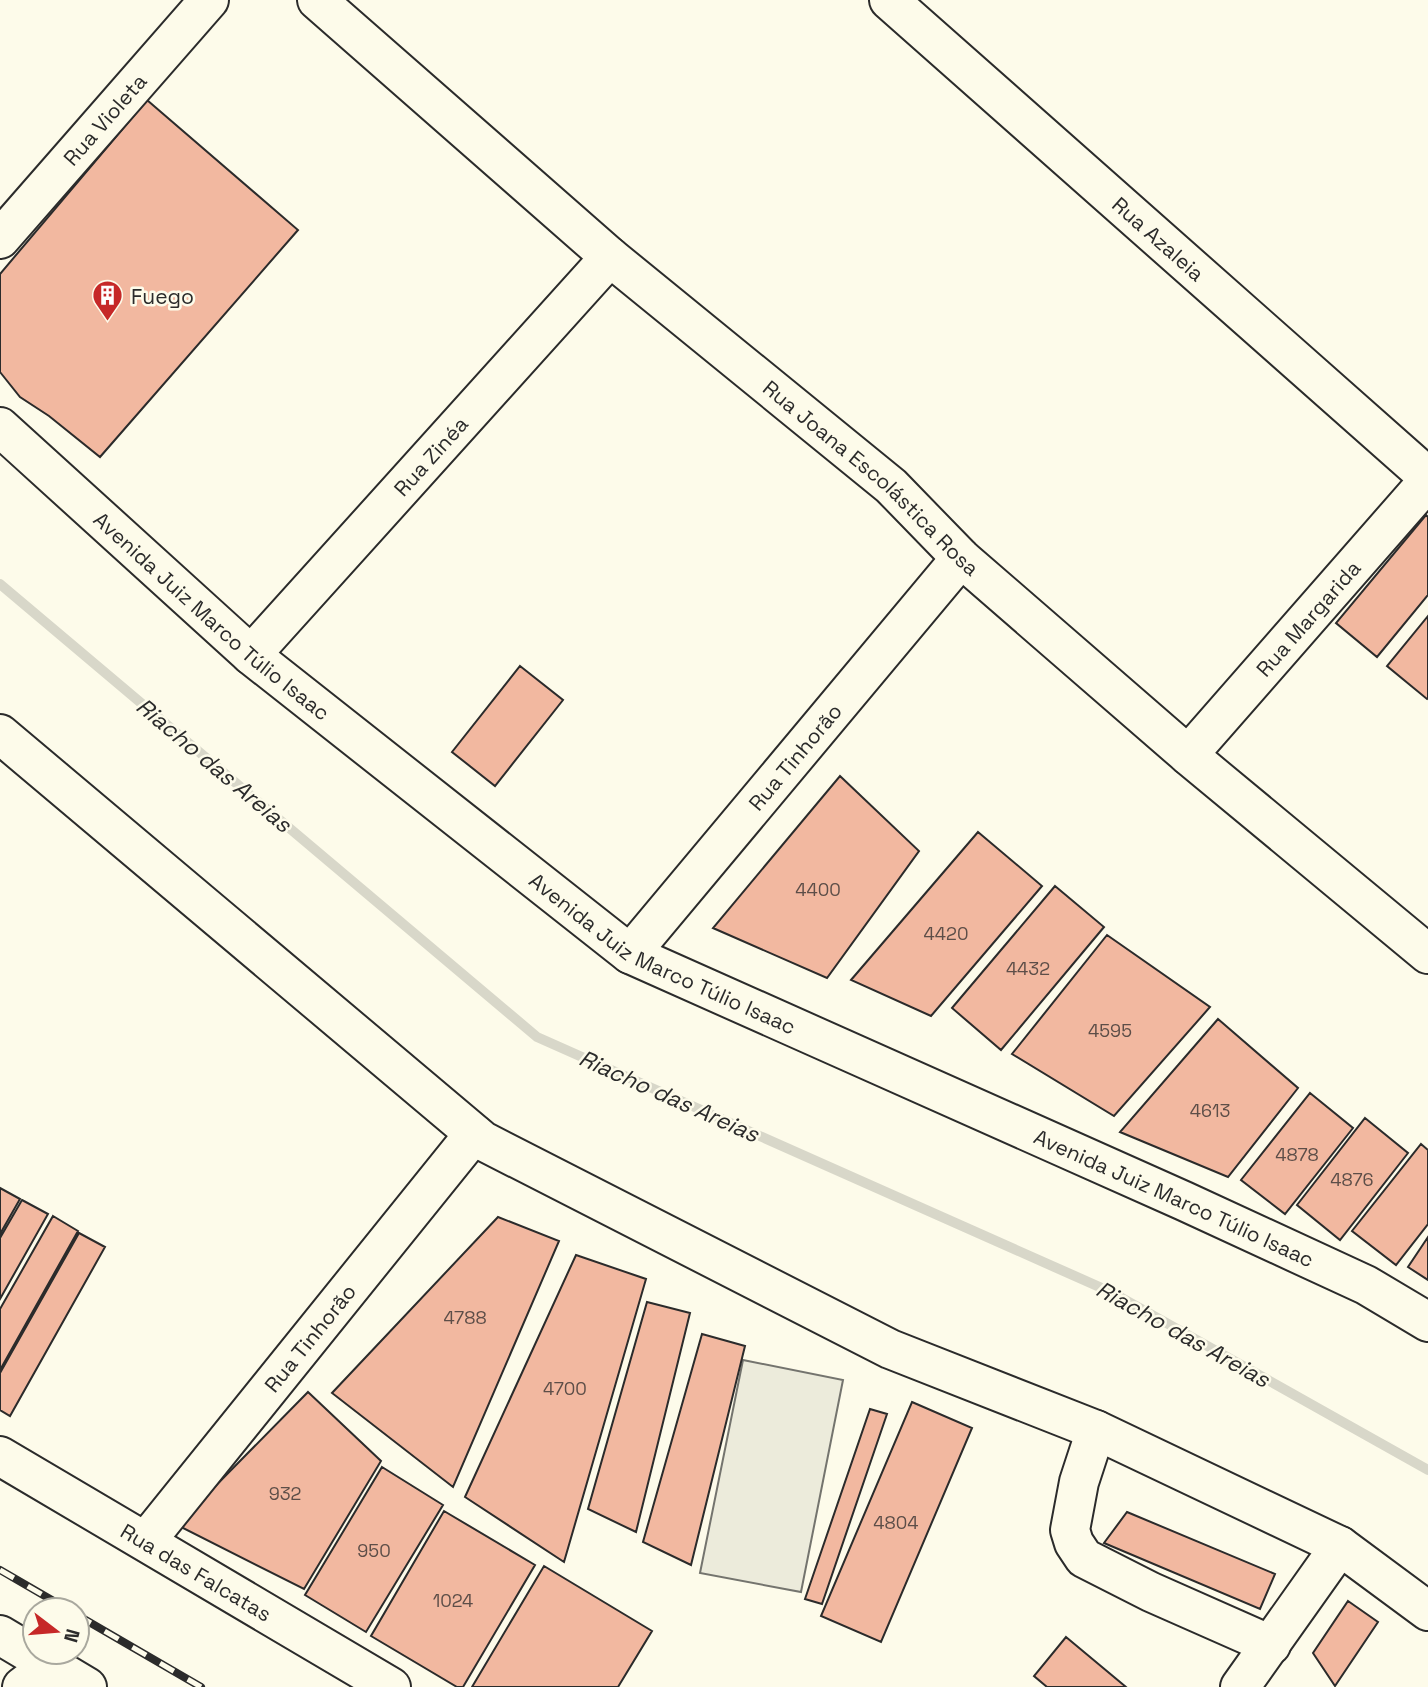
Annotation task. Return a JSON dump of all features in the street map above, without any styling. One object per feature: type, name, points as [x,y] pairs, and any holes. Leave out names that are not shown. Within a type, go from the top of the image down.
[{"type":"street","name":"Rua Violeta","points":[[0,239],[209,0]]},
{"type":"street","name":"Rua Joana Escolástica Rosa","points":[[317,0],[610,257],[891,486],[961,558],[1188,755],[1428,954]]},
{"type":"street","name":"Rua Azaleia","points":[[889,0],[1428,479]]},
{"type":"street","name":"Rua Zinéa","points":[[251,655],[610,257]]},
{"type":"street","name":"Avenida Juiz Marco Túlio Isaac","points":[[0,427],[251,655],[630,954],[1366,1285],[1428,1322]]},
{"type":"street","name":"Rua Margarida","points":[[1188,755],[1428,479]]},
{"type":"street","name":"Rua Tinhorão","points":[[630,954],[961,558]]},
{"type":"street","points":[[0,734],[483,1141],[890,1349],[1096,1430],[1340,1546],[1428,1611]]},
{"type":"street","name":"Rua Tinhorão","points":[[146,1541],[474,1134]]},
{"type":"street","points":[[1096,1430],[1079,1482],[1070,1530],[1074,1543],[1084,1558],[1151,1592],[1271,1645]]},
{"type":"street","name":"Rua das Falcatas","points":[[0,1456],[391,1687]]},
{"type":"street","points":[[1240,1687],[1340,1546]]},
{"type":"street","points":[[0,1635],[37,1676],[87,1687]]},
{"type":"shaded area","points":[[743,1360],[843,1380],[801,1592],[700,1573]]},
{"type":"building","name":"Fuego","points":[[147,100],[298,230],[100,457],[49,416],[20,397],[0,372],[0,274]]},
{"type":"building","points":[[1426,515],[1428,595],[1377,657],[1336,623]]},
{"type":"building","points":[[1428,616],[1428,698],[1427,699],[1387,666]]},
{"type":"building","points":[[520,666],[563,700],[495,786],[452,752]]},
{"type":"building","points":[[840,776],[919,851],[827,978],[713,928]]},
{"type":"building","points":[[978,832],[1042,886],[931,1016],[851,980]]},
{"type":"building","points":[[1055,886],[1104,927],[1001,1050],[952,1008]]},
{"type":"building","points":[[1107,935],[1210,1007],[1114,1116],[1012,1054]]},
{"type":"building","points":[[1218,1019],[1298,1088],[1228,1177],[1120,1132]]},
{"type":"building","points":[[1310,1093],[1353,1128],[1285,1214],[1241,1180]]},
{"type":"building","points":[[1365,1118],[1408,1153],[1340,1240],[1297,1205]]},
{"type":"building","points":[[1421,1144],[1428,1150],[1428,1224],[1396,1265],[1352,1231]]},
{"type":"building","points":[[0,1188],[20,1199],[0,1234]]},
{"type":"building","points":[[22,1200],[48,1214],[0,1299],[0,1238]]},
{"type":"building","points":[[53,1216],[78,1231],[0,1370],[0,1309]]},
{"type":"building","points":[[498,1217],[559,1241],[453,1487],[332,1393]]},
{"type":"building","points":[[79,1233],[105,1247],[10,1416],[0,1410],[0,1373]]},
{"type":"building","points":[[1428,1237],[1428,1280],[1408,1267]]},
{"type":"building","points":[[576,1255],[646,1279],[564,1562],[465,1497]]},
{"type":"building","points":[[647,1302],[690,1313],[636,1532],[588,1509]]},
{"type":"building","points":[[702,1334],[745,1346],[691,1565],[643,1542]]},
{"type":"building","points":[[308,1392],[381,1461],[304,1589],[177,1525]]},
{"type":"building","points":[[912,1402],[972,1428],[881,1642],[821,1616]]},
{"type":"building","points":[[870,1409],[887,1414],[822,1604],[805,1599]]},
{"type":"building","points":[[382,1467],[443,1505],[366,1632],[305,1595]]},
{"type":"building","points":[[444,1511],[535,1565],[463,1687],[457,1687],[371,1636]]},
{"type":"building","points":[[1127,1512],[1275,1574],[1260,1609],[1104,1543]]},
{"type":"building","points":[[544,1566],[652,1631],[618,1687],[472,1687]]},
{"type":"building","points":[[1348,1601],[1378,1622],[1335,1686],[1313,1653]]},
{"type":"building","points":[[1066,1637],[1126,1687],[1047,1687],[1034,1676]]},
{"type":"waterway","name":"Riacho das Areias","points":[[0,584],[537,1037],[1113,1293],[1428,1470]]},
{"type":"railway","points":[[0,1570],[45,1596]]},
{"type":"railway","points":[[91,1623],[201,1687]]},
{"type":"place","name":"Fuego","points":[[108,323]]}]
